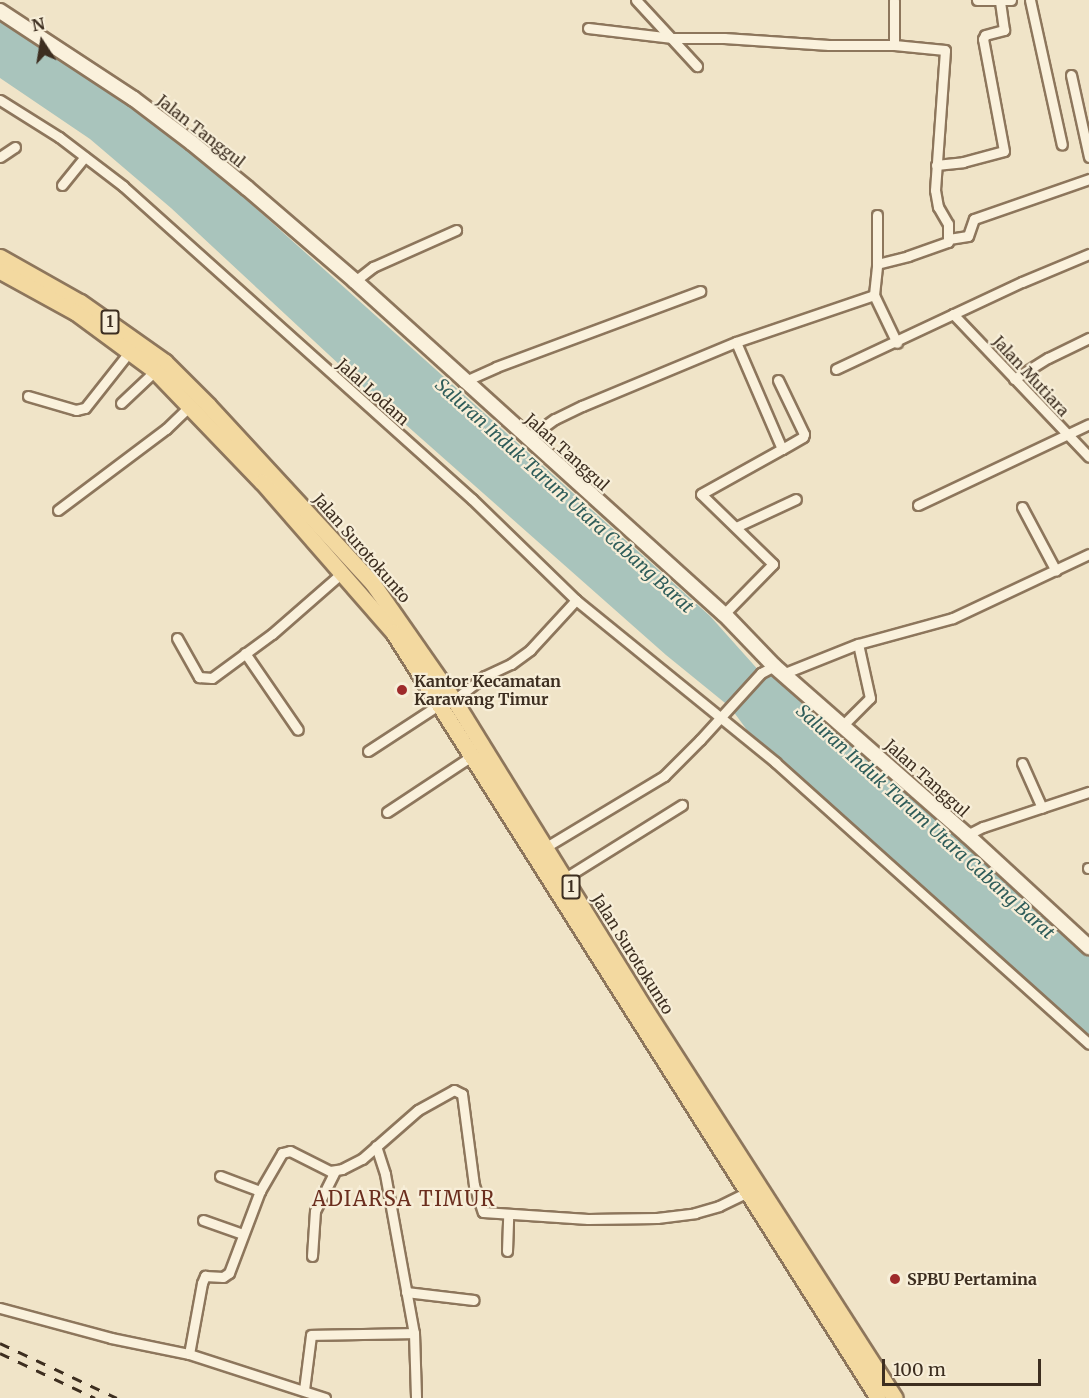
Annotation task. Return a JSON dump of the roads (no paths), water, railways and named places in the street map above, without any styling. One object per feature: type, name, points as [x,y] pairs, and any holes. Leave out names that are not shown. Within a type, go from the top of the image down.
[{"type":"main road","name":"Jalan Surotokunto","points":[[0,257],[80,302],[165,362],[208,405],[309,524],[343,572],[447,702]]},
{"type":"main road","name":"1","points":[[0,272],[75,312],[130,351],[155,371],[189,407]]},
{"type":"main road","name":"Jalan Surotokunto","points":[[189,407],[373,584],[460,724],[546,847],[645,1009],[895,1398]]},
{"type":"main road","name":"Jalan Surotokunto","points":[[460,724],[473,755],[878,1398]]},
{"type":"street","points":[[636,0],[697,66]]},
{"type":"street","points":[[894,0],[894,45]]},
{"type":"street","points":[[977,0],[1000,2],[1011,0]]},
{"type":"street","points":[[1030,0],[1062,145]]},
{"type":"street","points":[[936,165],[963,162],[1004,151],[983,39],[985,35],[1004,30],[1000,2]]},
{"type":"street","name":"Jalan Tanggul","points":[[0,11],[134,99],[192,142],[355,282],[463,382],[724,614],[780,670],[967,835],[1089,947]]},
{"type":"street","points":[[588,28],[672,38],[715,38],[829,45],[894,45],[945,50],[936,165],[936,200],[946,219],[949,239]]},
{"type":"street","points":[[1071,75],[1089,157]]},
{"type":"street","name":"Jalal Lodam","points":[[0,100],[85,157],[123,186],[472,499],[576,600],[775,762],[1089,1044]]},
{"type":"street","points":[[0,157],[15,147]]},
{"type":"street","points":[[62,185],[85,157]]},
{"type":"street","points":[[877,264],[935,248],[949,239],[968,236],[974,219],[1089,179]]},
{"type":"street","points":[[877,215],[877,264],[874,295],[897,343]]},
{"type":"street","points":[[355,282],[373,267],[456,230]]},
{"type":"street","points":[[836,369],[1089,254]]},
{"type":"street","points":[[463,382],[496,367],[700,291]]},
{"type":"street","points":[[527,439],[555,419],[582,406],[736,342],[874,295]]},
{"type":"street","name":"Jalan Mutiara","points":[[953,314],[1066,435],[1089,456]]},
{"type":"street","points":[[1014,380],[1048,358],[1089,338]]},
{"type":"street","points":[[736,342],[782,449]]},
{"type":"street","points":[[28,396],[76,410],[85,408],[130,351]]},
{"type":"street","points":[[121,403],[155,371]]},
{"type":"street","points":[[724,614],[773,564],[700,494],[803,437],[804,434],[778,380]]},
{"type":"street","points":[[58,510],[166,429],[189,407]]},
{"type":"street","points":[[918,505],[1089,424]]},
{"type":"street","points":[[736,527],[796,499]]},
{"type":"street","points":[[1022,507],[1056,571]]},
{"type":"street","points":[[546,847],[664,776],[761,673],[780,670],[858,644],[953,618],[1089,554]]},
{"type":"street","points":[[177,638],[193,670],[202,679],[212,678],[343,572]]},
{"type":"street","points":[[368,751],[485,676],[511,664],[530,650],[576,600]]},
{"type":"street","points":[[843,725],[870,698],[858,644]]},
{"type":"street","points":[[245,653],[298,730]]},
{"type":"street","points":[[387,812],[473,755]]},
{"type":"street","points":[[1022,763],[1042,808]]},
{"type":"street","points":[[967,835],[983,827],[1089,792]]},
{"type":"street","points":[[565,878],[682,805]]},
{"type":"street","points":[[189,1354],[205,1276],[223,1277],[229,1274],[260,1191],[282,1153],[287,1150],[326,1170],[335,1171],[362,1159],[418,1110],[454,1089],[459,1090],[462,1094],[474,1185],[480,1209],[486,1213],[625,1221],[695,1213],[747,1193]]},
{"type":"street","points":[[376,1146],[385,1174],[414,1333],[416,1398]]},
{"type":"street","points":[[312,1256],[315,1211],[335,1171]]},
{"type":"street","points":[[220,1176],[260,1191]]},
{"type":"street","points":[[507,1251],[508,1215]]},
{"type":"street","points":[[203,1220],[243,1234]]},
{"type":"street","points":[[406,1292],[474,1300]]},
{"type":"street","points":[[0,1308],[111,1338],[189,1354],[325,1398]]},
{"type":"street","points":[[304,1390],[311,1335],[414,1333]]},
{"type":"water","name":"Saluran Induk Tarum Utara Cabang Barat","points":[[0,16],[134,106],[229,184],[710,616],[761,673],[786,682],[1089,956],[1089,1040],[747,730],[730,707],[666,655],[370,393],[171,208],[90,139],[0,78]]},
{"type":"railway","points":[[0,1343],[117,1398]]},
{"type":"railway","points":[[0,1353],[95,1398]]},
{"type":"place","name":"Kantor Kecamatan Karawang Timur","points":[[402,690]]},
{"type":"place","name":"SPBU Pertamina","points":[[895,1279]]},
{"type":"district","name":"ADIARSA TIMUR","points":[[404,1198]]}]
